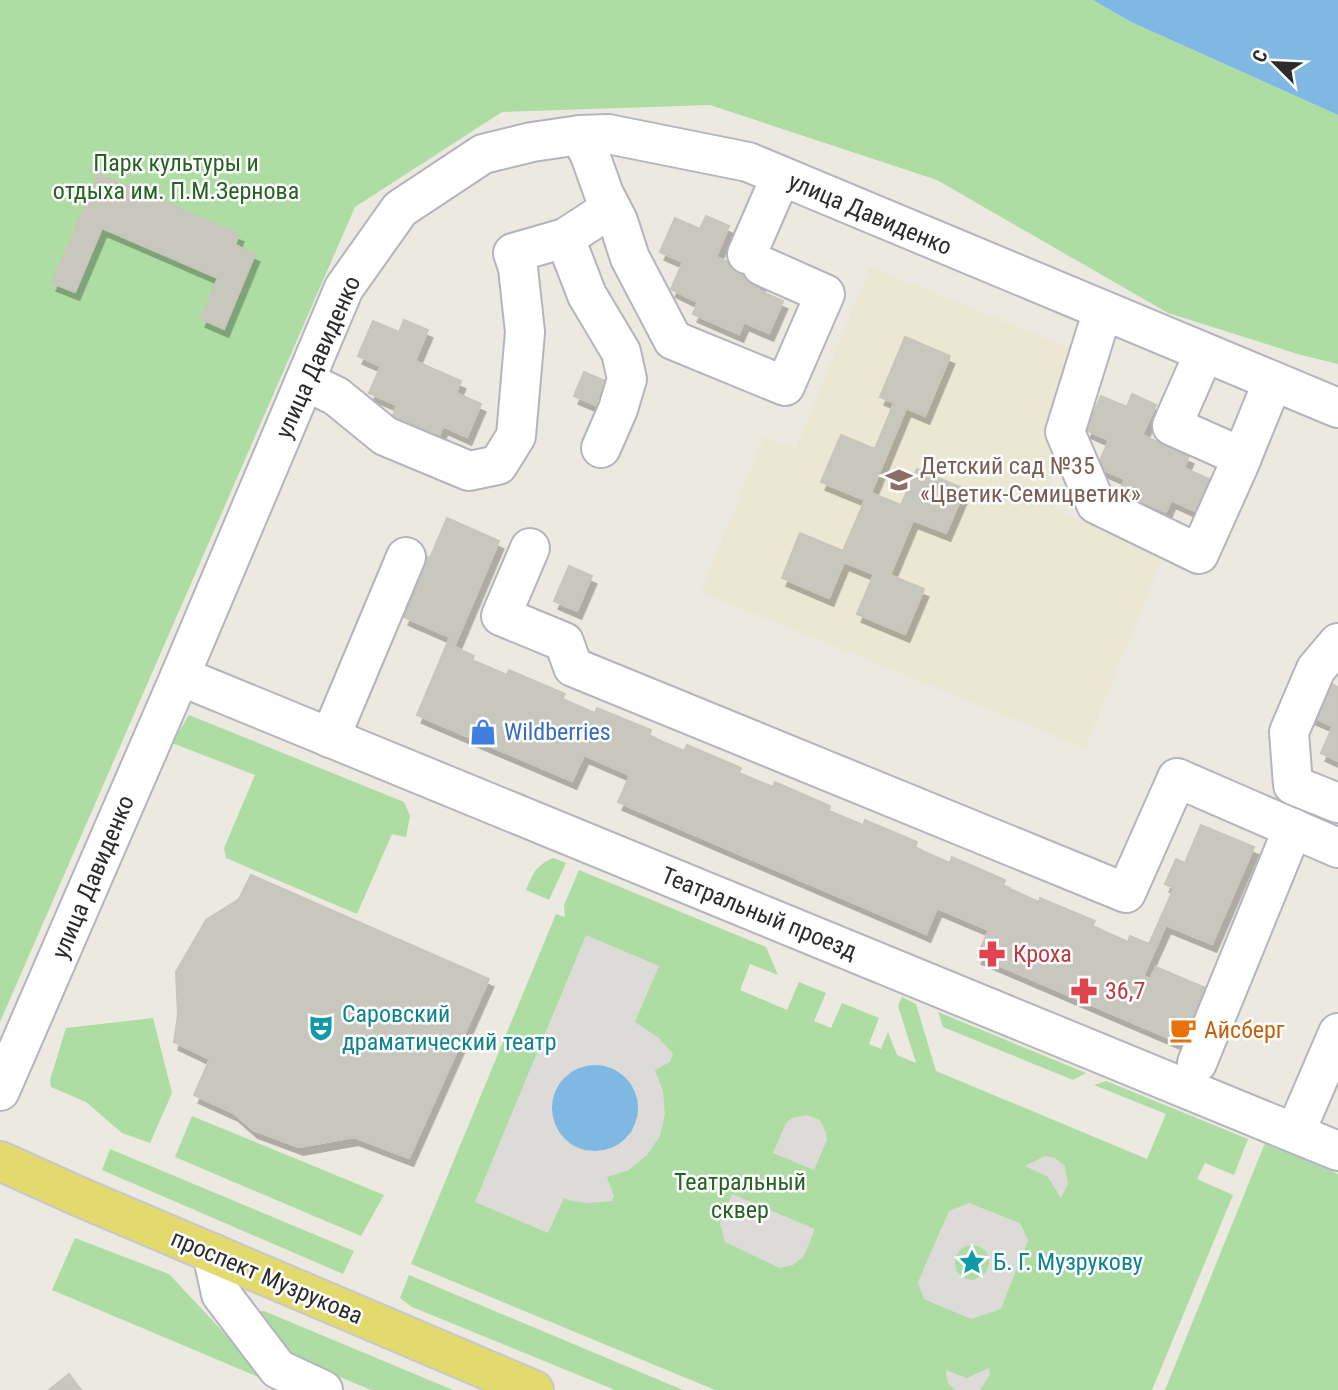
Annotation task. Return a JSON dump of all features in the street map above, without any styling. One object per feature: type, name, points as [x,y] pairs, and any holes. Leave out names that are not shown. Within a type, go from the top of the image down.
[{"type":"main road","name":"проспект Музрукова","points":[[0,1161],[534,1390]]},
{"type":"street","name":"улица Давиденко","points":[[0,1091],[344,289],[400,209],[483,154],[532,142],[608,134],[748,162],[1338,408]]},
{"type":"street","points":[[580,135],[618,221],[630,258],[673,340],[785,386],[825,294],[754,260],[781,176]]},
{"type":"street","points":[[305,382],[336,396],[386,436],[469,471],[498,466],[516,436],[524,332],[518,268],[513,253],[565,238],[611,208]]},
{"type":"street","points":[[565,238],[587,295],[621,352],[627,379],[618,409],[601,448]]},
{"type":"street","points":[[1105,312],[1097,329],[1065,432],[1096,503],[1199,554],[1273,381]]},
{"type":"street","points":[[1204,353],[1172,426],[1242,457]]},
{"type":"street","points":[[530,548],[501,617],[564,642],[573,667],[1126,893],[1177,778],[1338,848]]},
{"type":"street","points":[[330,738],[406,557]]},
{"type":"street","points":[[1338,643],[1316,669],[1289,732],[1293,785],[1338,803]]},
{"type":"street","name":"Театральный проезд","points":[[180,676],[1338,1151]]},
{"type":"street","points":[[1198,1063],[1293,828]]},
{"type":"street","points":[[1003,843],[1006,864],[1132,917]]},
{"type":"street","points":[[1295,1133],[1338,1033]]},
{"type":"street","points":[[212,1253],[221,1294],[278,1369],[323,1390]]},
{"type":"shaded area","name":"Детский сад №35 «Цветик-Семицветик»","points":[[870,267],[1080,352],[1049,424],[1054,510],[1164,554],[1085,748],[701,592],[764,437],[796,449]]},
{"type":"shaded area","points":[[586,935],[659,966],[635,1022],[659,1038],[673,1054],[670,1062],[655,1070],[663,1091],[665,1114],[660,1136],[647,1155],[629,1170],[607,1177],[614,1196],[612,1201],[588,1203],[564,1198],[548,1233],[475,1202]],"holes":[[[637,1097],[638,1115],[631,1133],[586,1151],[573,1146],[563,1137]]]},
{"type":"shaded area","points":[[807,1115],[820,1120],[826,1132],[827,1140],[814,1170],[773,1153],[786,1123],[792,1118]]},
{"type":"shaded area","points":[[1045,1156],[1055,1158],[1065,1166],[1068,1184],[1061,1198],[1048,1177],[1025,1166]]},
{"type":"shaded area","points":[[732,1194],[815,1229],[804,1256],[793,1265],[780,1268],[725,1242],[720,1223]]},
{"type":"shaded area","points":[[969,1203],[1020,1223],[1028,1240],[1001,1309],[971,1319],[924,1299],[918,1282],[949,1211]],"holes":[[[966,1246],[980,1247],[986,1251],[989,1265],[985,1274],[974,1280],[967,1279],[956,1270],[956,1256]]]},
{"type":"shaded area","points":[[989,1368],[990,1375],[980,1390],[955,1390],[948,1383],[946,1370],[967,1378]]},
{"type":"green space","name":"Парк культуры и отдыха им. П.М.Зернова","points":[[0,0],[1093,0],[1131,22],[1338,115],[1338,364],[1168,313],[937,180],[710,105],[502,112],[355,207],[0,1022]]},
{"type":"green space","points":[[189,715],[404,802],[410,816],[406,837],[392,834],[357,914],[226,858],[224,848],[255,775],[172,743]]},
{"type":"green space","points":[[553,858],[566,863],[549,900],[526,890],[538,867]]},
{"type":"green space","name":"Театральный сквер","points":[[579,870],[766,947],[778,975],[750,964],[740,990],[787,1010],[799,982],[826,993],[814,1021],[831,1028],[842,1003],[879,1018],[869,1044],[881,1049],[888,1032],[897,1055],[916,1063],[898,1006],[902,997],[916,1004],[936,1071],[1147,1159],[1166,1114],[1094,1085],[1106,1081],[1248,1139],[1234,1175],[1205,1163],[1197,1179],[1233,1195],[1152,1390],[715,1390],[411,1264],[556,914],[565,917],[564,905]]},
{"type":"green space","points":[[938,1012],[1086,1073],[1073,1080],[943,1027]]},
{"type":"green space","points":[[153,1018],[172,1093],[150,1143],[122,1133],[86,1102],[51,1087],[50,1080],[66,1028]]},
{"type":"green space","points":[[192,1116],[384,1195],[361,1236],[175,1157]]},
{"type":"green space","points":[[1265,1143],[1338,1174],[1338,1390],[1165,1390]]},
{"type":"green space","points":[[110,1149],[354,1251],[343,1274],[102,1170]]},
{"type":"green space","points":[[75,1238],[169,1274],[270,1382],[52,1290]]},
{"type":"green space","points":[[409,1275],[683,1390],[615,1390],[412,1307],[400,1298]]},
{"type":"green space","points":[[256,1311],[264,1311],[453,1390],[371,1390],[287,1355]]},
{"type":"water","points":[[1093,0],[1338,0],[1338,115],[1131,22]]},
{"type":"water","points":[[595,1065],[619,1072],[631,1084],[638,1108],[631,1132],[619,1144],[595,1151],[571,1144],[559,1132],[552,1108],[559,1084],[571,1072]]},
{"type":"building","points":[[99,174],[239,234],[235,245],[255,254],[224,329],[201,319],[218,278],[102,228],[75,292],[52,283]]},
{"type":"building","points":[[706,216],[729,226],[716,257],[763,277],[758,290],[783,301],[769,333],[744,322],[739,334],[693,314],[698,302],[671,289],[683,262],[660,252],[675,218],[700,229]]},
{"type":"building","points":[[404,320],[428,330],[415,361],[461,381],[456,393],[481,404],[467,437],[443,426],[438,438],[392,418],[397,405],[369,393],[381,366],[358,356],[373,321],[399,332]]},
{"type":"building","points":[[905,337],[950,356],[925,416],[906,408],[871,493],[901,505],[917,469],[965,489],[946,533],[913,520],[890,575],[924,589],[905,634],[857,614],[874,574],[844,562],[829,598],[782,578],[800,533],[843,551],[865,500],[821,482],[841,435],[875,449],[894,403],[880,397]]},
{"type":"building","points":[[584,372],[610,383],[600,407],[574,396]]},
{"type":"building","points":[[1132,394],[1156,405],[1142,435],[1189,456],[1184,468],[1209,479],[1195,511],[1171,500],[1166,512],[1119,492],[1125,479],[1097,467],[1109,440],[1086,430],[1101,396],[1127,407]]},
{"type":"building","points":[[447,518],[499,541],[454,647],[474,656],[472,660],[507,675],[509,670],[565,694],[562,699],[595,713],[597,708],[651,730],[649,736],[684,751],[687,745],[741,768],[739,773],[773,787],[775,782],[830,806],[829,811],[863,825],[865,820],[917,842],[915,848],[950,863],[952,857],[1005,880],[1003,886],[1039,902],[1040,898],[1095,921],[1092,926],[1128,942],[1130,936],[1149,944],[1174,888],[1165,884],[1176,859],[1185,863],[1201,825],[1254,847],[1212,944],[1166,925],[1143,976],[1150,979],[1156,967],[1222,995],[1199,1051],[977,956],[989,930],[937,908],[926,934],[618,802],[630,775],[584,755],[572,781],[417,715],[450,637],[404,617],[418,583],[409,580],[421,554],[430,558]]},
{"type":"building","points":[[569,566],[592,576],[577,611],[554,601]]},
{"type":"building","points":[[1325,681],[1338,687],[1338,761],[1321,753],[1333,726],[1310,716]]},
{"type":"building","name":"Саровский драматический театр","points":[[251,875],[489,979],[409,1158],[354,1137],[299,1147],[253,1130],[234,1113],[194,1095],[210,1059],[174,1042],[178,1015],[176,972],[206,920],[239,899]]},
{"type":"building","points":[[69,1374],[81,1390],[49,1390]]},
{"type":"place","name":"Детский сад №35 «Цветик-Семицветик»","points":[[899,480]]},
{"type":"place","name":"Wildberries","points":[[483,732]]},
{"type":"place","name":"Кроха","points":[[992,954]]},
{"type":"place","name":"36,7","points":[[1084,991]]},
{"type":"place","name":"Саровский драматический театр","points":[[321,1028]]},
{"type":"place","name":"Айсберг","points":[[1183,1030]]},
{"type":"place","name":"Б. Г. Музрукову","points":[[972,1262]]}]
